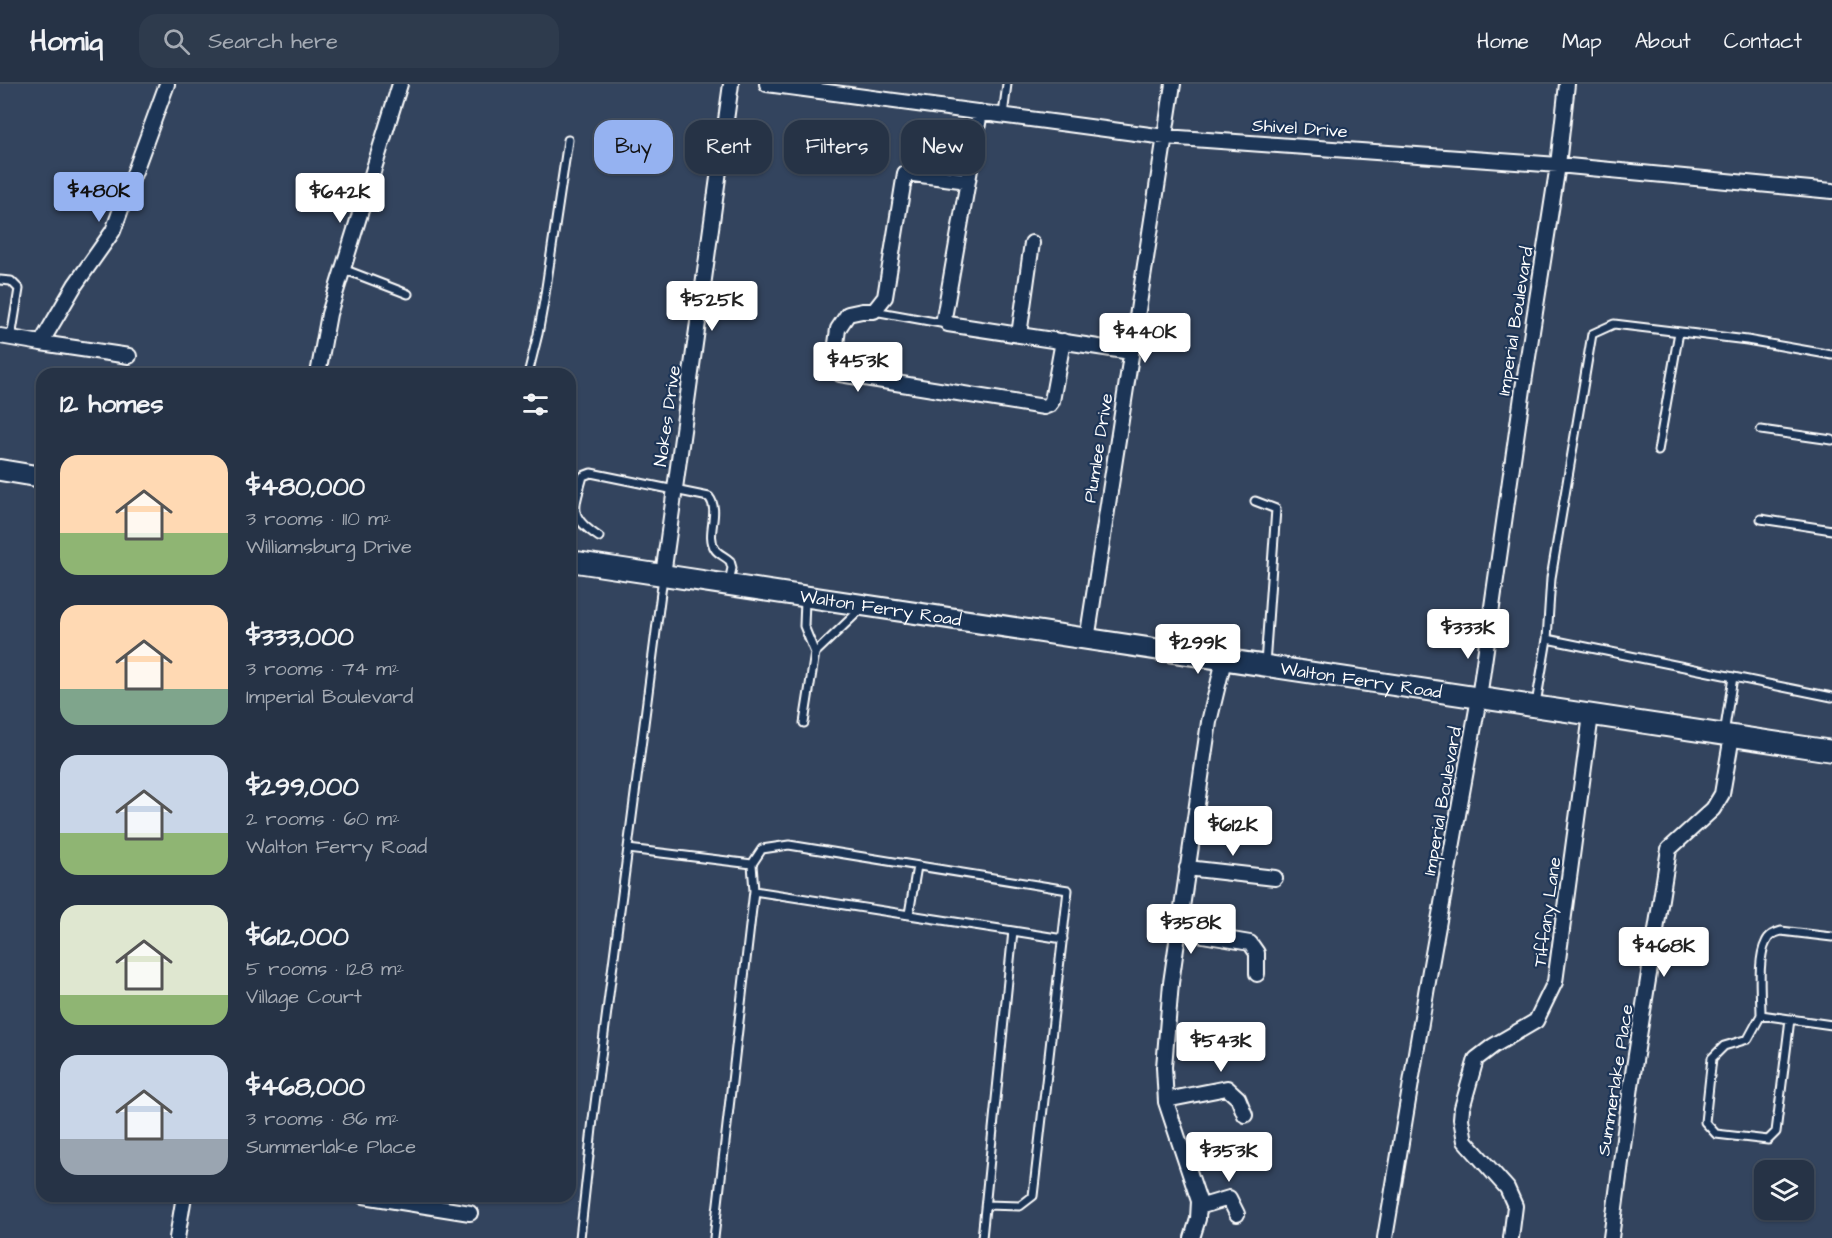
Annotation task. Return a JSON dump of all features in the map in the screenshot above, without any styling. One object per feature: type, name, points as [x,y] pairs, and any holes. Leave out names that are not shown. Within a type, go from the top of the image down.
[{"type":"street","points":[[41,343],[75,285],[113,231],[167,84]]},
{"type":"street","points":[[319,368],[329,314],[400,84]]},
{"type":"street","name":"Nokes Drive","points":[[663,575],[731,84]]},
{"type":"street","name":"Shivel Drive","points":[[767,84],[1165,136],[1558,165],[1832,191]]},
{"type":"street","name":"Plumlee Drive","points":[[1087,640],[1173,84]]},
{"type":"street","name":"Imperial Boulevard","points":[[1385,1238],[1479,698],[1558,165],[1567,84]]},
{"type":"street","points":[[980,112],[944,318],[948,324],[1131,352]]},
{"type":"street","points":[[968,181],[905,173],[885,297],[874,311],[848,314],[838,329],[833,367],[840,374],[1044,407],[1052,401],[1063,341]]},
{"type":"street","points":[[1019,335],[1032,243]]},
{"type":"street","points":[[5,337],[129,356]]},
{"type":"street","points":[[0,470],[36,476]]},
{"type":"street","name":"Walton Ferry Road","points":[[576,562],[1832,751]]},
{"type":"street","points":[[1192,1238],[1198,1219],[1199,1200],[1166,1100],[1164,1067],[1171,983],[1187,868],[1209,722],[1224,660]]},
{"type":"street","name":"Tiffany Lane","points":[[1511,1238],[1515,1206],[1507,1188],[1465,1141],[1461,1119],[1462,1108],[1476,1059],[1493,1046],[1536,1021],[1556,982],[1591,715]]},
{"type":"street","name":"Summerlake Place","points":[[1611,1238],[1669,849],[1713,808],[1722,794],[1728,735]]},
{"type":"street","points":[[1187,868],[1275,878]]},
{"type":"street","points":[[1179,931],[1250,943],[1257,953],[1257,974]]},
{"type":"street","points":[[1166,1100],[1227,1088],[1238,1098],[1245,1116]]},
{"type":"street","points":[[1199,1207],[1229,1198],[1237,1214]]},
{"type":"street","points":[[177,1238],[183,1202]]},
{"type":"street","points":[[401,1202],[470,1213]]},
{"type":"lane","points":[[1002,115],[1008,84]]},
{"type":"lane","points":[[530,368],[544,301],[568,140]]},
{"type":"lane","points":[[343,270],[408,294]]},
{"type":"lane","points":[[0,280],[11,281],[19,289],[5,337]]},
{"type":"lane","points":[[874,311],[948,324]]},
{"type":"lane","points":[[1535,706],[1547,639],[1551,578],[1592,334],[1614,324],[1747,340],[1832,355]]},
{"type":"lane","points":[[1658,451],[1678,332]]},
{"type":"lane","points":[[1761,430],[1832,440]]},
{"type":"lane","points":[[599,537],[579,522],[576,515],[583,476],[591,473],[709,497],[714,508],[712,542],[716,551],[730,561],[732,568],[728,586]]},
{"type":"lane","points":[[1255,501],[1276,509],[1265,666]]},
{"type":"lane","points":[[1761,519],[1832,530]]},
{"type":"lane","points":[[580,1238],[663,575]]},
{"type":"lane","points":[[804,723],[815,653],[804,626],[806,597]]},
{"type":"lane","points":[[815,653],[864,606]]},
{"type":"lane","points":[[1547,639],[1832,697]]},
{"type":"lane","points":[[1728,735],[1732,677]]},
{"type":"lane","points":[[714,1238],[754,891],[752,864],[762,849],[789,845],[1068,890],[1033,1196],[1020,1206],[986,1205]]},
{"type":"lane","points":[[628,849],[752,864]]},
{"type":"lane","points":[[909,914],[917,866]]},
{"type":"lane","points":[[754,891],[1063,939]]},
{"type":"lane","points":[[982,1238],[1013,931]]},
{"type":"lane","points":[[1790,1019],[1776,1132],[1768,1140],[1716,1134],[1705,1122],[1712,1058],[1724,1046],[1748,1039],[1761,1015],[1762,956],[1766,941],[1773,933],[1781,931],[1832,937]]},
{"type":"lane","points":[[1761,1015],[1832,1025]]}]
